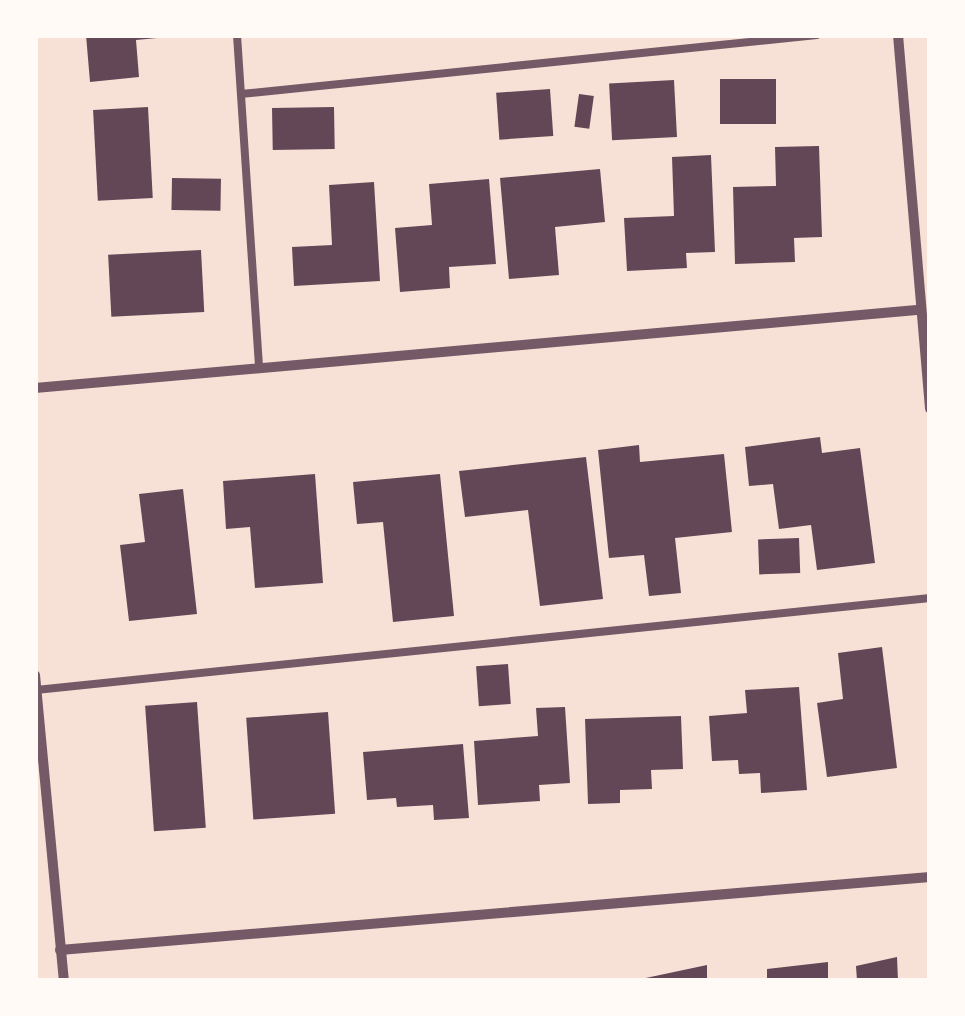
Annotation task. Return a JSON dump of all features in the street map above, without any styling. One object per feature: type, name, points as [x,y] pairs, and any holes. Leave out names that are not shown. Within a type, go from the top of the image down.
[{"type":"street","points":[[898,35],[917,310],[930,409]]},
{"type":"street","points":[[35,388],[917,310]]},
{"type":"street","points":[[35,675],[41,834],[64,981]]},
{"type":"street","points":[[60,950],[930,876]]},
{"type":"lane","points":[[236,35],[259,368]]},
{"type":"lane","points":[[241,94],[584,54],[817,35]]},
{"type":"lane","points":[[36,690],[930,598]]},
{"type":"building","points":[[86,35],[157,38],[136,40],[139,77],[90,82]]},
{"type":"building","points":[[720,79],[776,79],[776,124],[720,124]]},
{"type":"building","points":[[674,80],[677,137],[612,140],[609,83]]},
{"type":"building","points":[[550,89],[553,136],[499,140],[496,93]]},
{"type":"building","points":[[579,94],[594,96],[589,129],[574,127]]},
{"type":"building","points":[[148,107],[153,198],[98,201],[93,110]]},
{"type":"building","points":[[334,107],[335,149],[273,150],[272,108]]},
{"type":"building","points":[[819,146],[822,237],[794,238],[795,262],[735,264],[733,187],[776,186],[775,147]]},
{"type":"building","points":[[711,155],[715,252],[686,253],[687,268],[627,271],[624,218],[674,216],[672,157]]},
{"type":"building","points":[[600,169],[605,222],[555,227],[559,275],[509,279],[500,178]]},
{"type":"building","points":[[172,178],[221,179],[220,211],[171,210]]},
{"type":"building","points":[[489,179],[496,264],[449,267],[450,288],[400,292],[395,228],[432,225],[429,184]]},
{"type":"building","points":[[374,182],[380,281],[294,286],[292,247],[332,245],[329,185]]},
{"type":"building","points":[[201,250],[204,312],[111,317],[108,255]]},
{"type":"building","points":[[820,437],[822,453],[860,448],[875,563],[817,570],[811,525],[779,529],[773,484],[749,486],[745,447]]},
{"type":"building","points":[[639,445],[640,462],[724,454],[732,532],[675,538],[681,593],[649,596],[644,555],[609,558],[598,450]]},
{"type":"building","points":[[586,457],[603,599],[540,606],[528,510],[465,517],[459,471]]},
{"type":"building","points":[[315,474],[323,583],[255,588],[250,527],[226,529],[223,481]]},
{"type":"building","points":[[440,474],[454,616],[393,622],[383,522],[357,524],[353,482]]},
{"type":"building","points":[[183,489],[197,614],[129,621],[120,545],[145,542],[139,494]]},
{"type":"building","points":[[799,538],[800,573],[759,574],[758,539]]},
{"type":"building","points":[[882,647],[897,768],[827,777],[817,703],[843,699],[838,653]]},
{"type":"building","points":[[508,664],[511,704],[479,706],[476,666]]},
{"type":"building","points":[[799,687],[807,790],[761,793],[760,773],[739,774],[738,760],[712,761],[709,716],[747,713],[745,690]]},
{"type":"building","points":[[197,702],[206,828],[154,831],[145,706]]},
{"type":"building","points":[[565,707],[570,783],[539,785],[540,801],[478,805],[474,741],[538,736],[536,708]]},
{"type":"building","points":[[328,712],[335,814],[253,819],[246,718]]},
{"type":"building","points":[[681,716],[683,769],[651,770],[652,789],[620,790],[620,803],[588,804],[585,719]]},
{"type":"building","points":[[463,744],[469,818],[434,820],[433,805],[397,807],[396,798],[367,800],[363,752]]},
{"type":"building","points":[[897,957],[898,981],[857,981],[856,966]]},
{"type":"building","points":[[828,962],[828,981],[767,981],[767,969]]},
{"type":"building","points":[[707,965],[707,981],[641,981],[641,979]]}]
